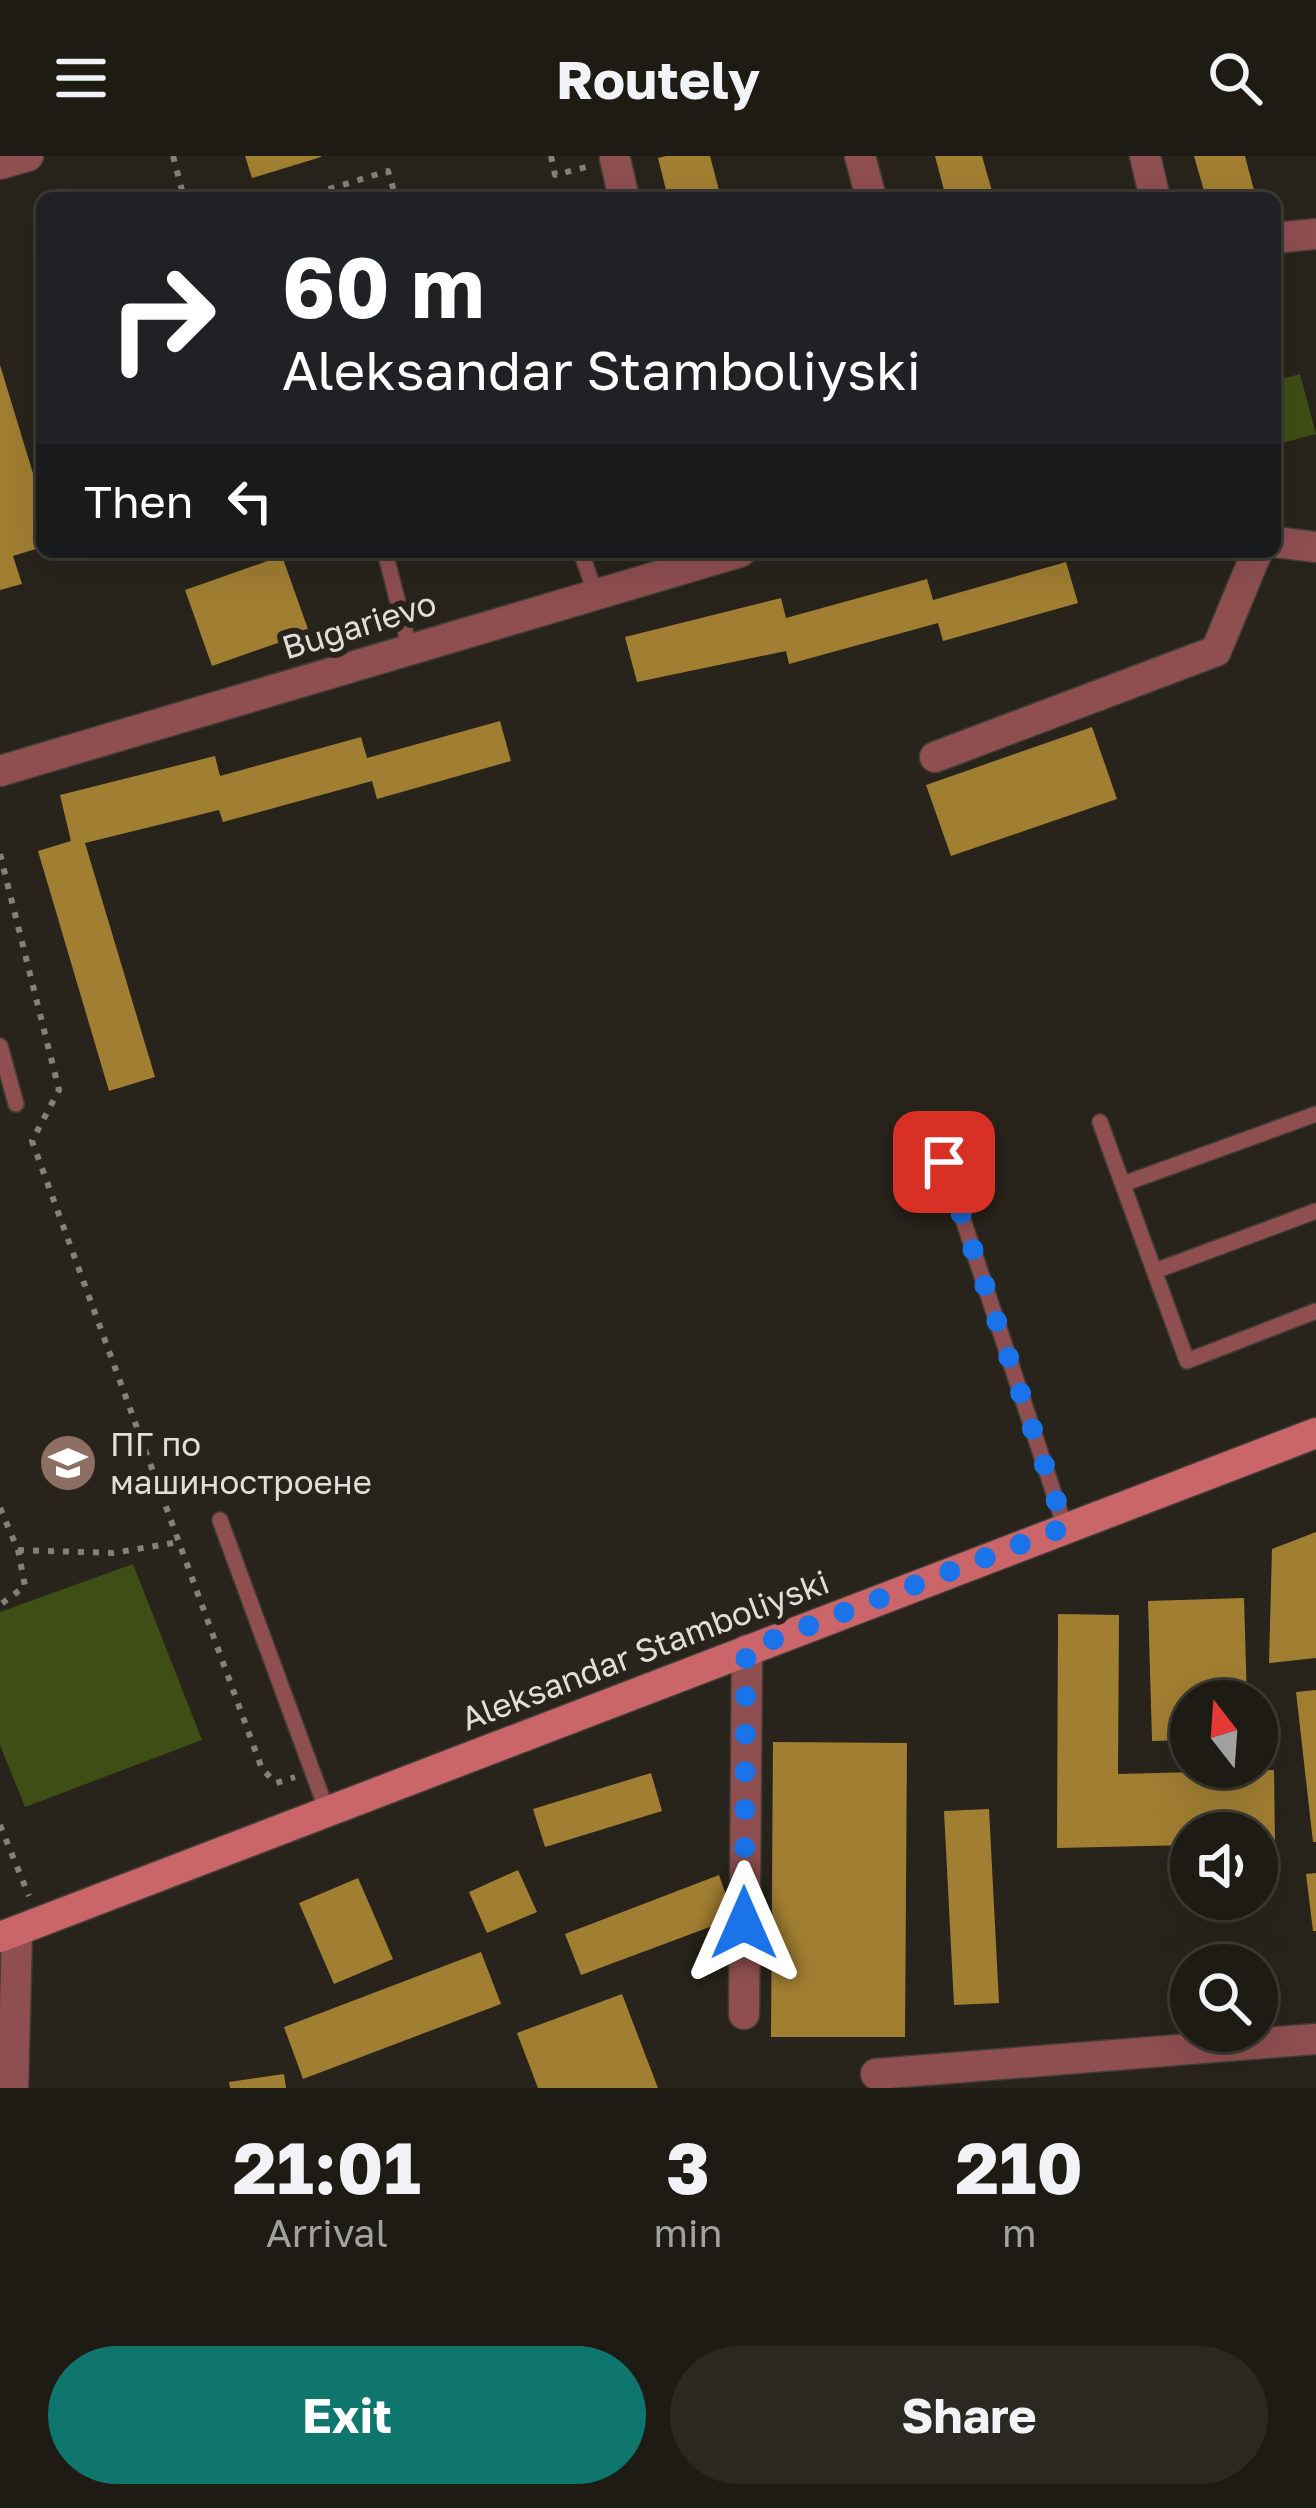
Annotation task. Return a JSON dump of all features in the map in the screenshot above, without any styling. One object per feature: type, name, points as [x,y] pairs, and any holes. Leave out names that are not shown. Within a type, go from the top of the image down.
[{"type":"street","points":[[0,164],[28,156]]},
{"type":"street","points":[[860,156],[870,192]]},
{"type":"street","points":[[1145,156],[1154,192]]},
{"type":"street","points":[[615,159],[623,192]]},
{"type":"street","points":[[1281,237],[1316,234]]},
{"type":"street","points":[[1281,543],[1316,547]]},
{"type":"street","name":"Bugarievo","points":[[0,771],[703,558]]},
{"type":"street","points":[[935,757],[1216,651],[1255,558]]},
{"type":"street","name":"Aleksandar Stamboliyski","points":[[19,1930],[1316,1433]]},
{"type":"street","points":[[744,2014],[746,1650]]},
{"type":"street","points":[[13,2088],[19,1930]]},
{"type":"street","points":[[876,2074],[1316,2039]]},
{"type":"lane","points":[[387,558],[409,646]]},
{"type":"lane","points":[[583,558],[595,592]]},
{"type":"lane","points":[[0,1046],[16,1103]]},
{"type":"lane","points":[[1123,1184],[1316,1114]]},
{"type":"lane","points":[[1100,1122],[1187,1361],[1316,1311]]},
{"type":"lane","points":[[944,1162],[1065,1527]]},
{"type":"lane","points":[[1154,1270],[1316,1211]]},
{"type":"lane","points":[[220,1520],[327,1811]]},
{"type":"path","points":[[173,156],[182,192]]},
{"type":"path","points":[[551,156],[555,175]]},
{"type":"path","points":[[320,192],[388,171],[394,192]]},
{"type":"path","points":[[0,854],[59,1090],[32,1141],[262,1768],[276,1783],[312,1772]]},
{"type":"path","points":[[0,1508],[18,1550],[25,1586],[0,1605]]},
{"type":"path","points":[[18,1550],[112,1553],[179,1542]]},
{"type":"path","points":[[0,1826],[19,1930]]},
{"type":"green space","points":[[1300,374],[1316,434],[1281,443],[1281,379]]},
{"type":"green space","points":[[133,1564],[202,1740],[25,1807],[0,1745],[0,1612]]},
{"type":"building","points":[[245,156],[321,156],[321,157],[252,178]]},
{"type":"building","points":[[710,156],[719,192],[666,192],[658,158]]},
{"type":"building","points":[[935,156],[982,156],[992,192],[944,192]]},
{"type":"building","points":[[1194,156],[1245,156],[1254,192],[1204,192]]},
{"type":"building","points":[[0,365],[36,483],[36,549],[13,556],[22,584],[0,590]]},
{"type":"building","points":[[283,558],[309,632],[212,666],[185,590]]},
{"type":"building","points":[[1066,562],[1078,603],[943,641],[938,623],[789,664],[786,651],[637,682],[625,637],[781,598],[786,618],[927,579],[933,600]]},
{"type":"building","points":[[500,721],[511,761],[377,799],[372,781],[223,822],[219,810],[85,843],[155,1077],[109,1091],[38,851],[71,841],[60,795],[215,756],[220,776],[361,737],[367,758]]},
{"type":"building","points":[[1092,727],[1117,799],[951,856],[926,785]]},
{"type":"building","points":[[1316,1532],[1316,1658],[1269,1663],[1272,1549]]},
{"type":"building","points":[[1244,1598],[1246,1680],[1170,1680],[1170,1741],[1152,1741],[1148,1601]]},
{"type":"building","points":[[1058,1614],[1119,1615],[1118,1774],[1170,1773],[1170,1788],[1274,1788],[1275,1812],[1170,1812],[1170,1845],[1057,1848]]},
{"type":"building","points":[[1316,1690],[1316,1842],[1313,1842],[1296,1692]]},
{"type":"building","points":[[773,1742],[907,1743],[905,2037],[771,2037]]},
{"type":"building","points":[[651,1773],[662,1811],[545,1847],[533,1809]]},
{"type":"building","points":[[989,1809],[999,2003],[954,2005],[944,1811]]},
{"type":"building","points":[[518,1870],[537,1912],[487,1933],[469,1892]]},
{"type":"building","points":[[1316,1873],[1316,1931],[1313,1931],[1306,1874]]},
{"type":"building","points":[[719,1875],[734,1918],[581,1975],[565,1934]]},
{"type":"building","points":[[358,1878],[393,1959],[334,1984],[299,1903]]},
{"type":"building","points":[[481,1952],[501,2004],[303,2079],[284,2027]]},
{"type":"building","points":[[622,1994],[658,2088],[538,2088],[517,2033]]},
{"type":"building","points":[[284,2074],[286,2088],[230,2088],[229,2082]]},
{"type":"place","name":"ПГ по машиностроене","points":[[68,1463]]},
{"type":"route","points":[[744,1923],[746,1650],[1065,1527],[944,1162]]}]
